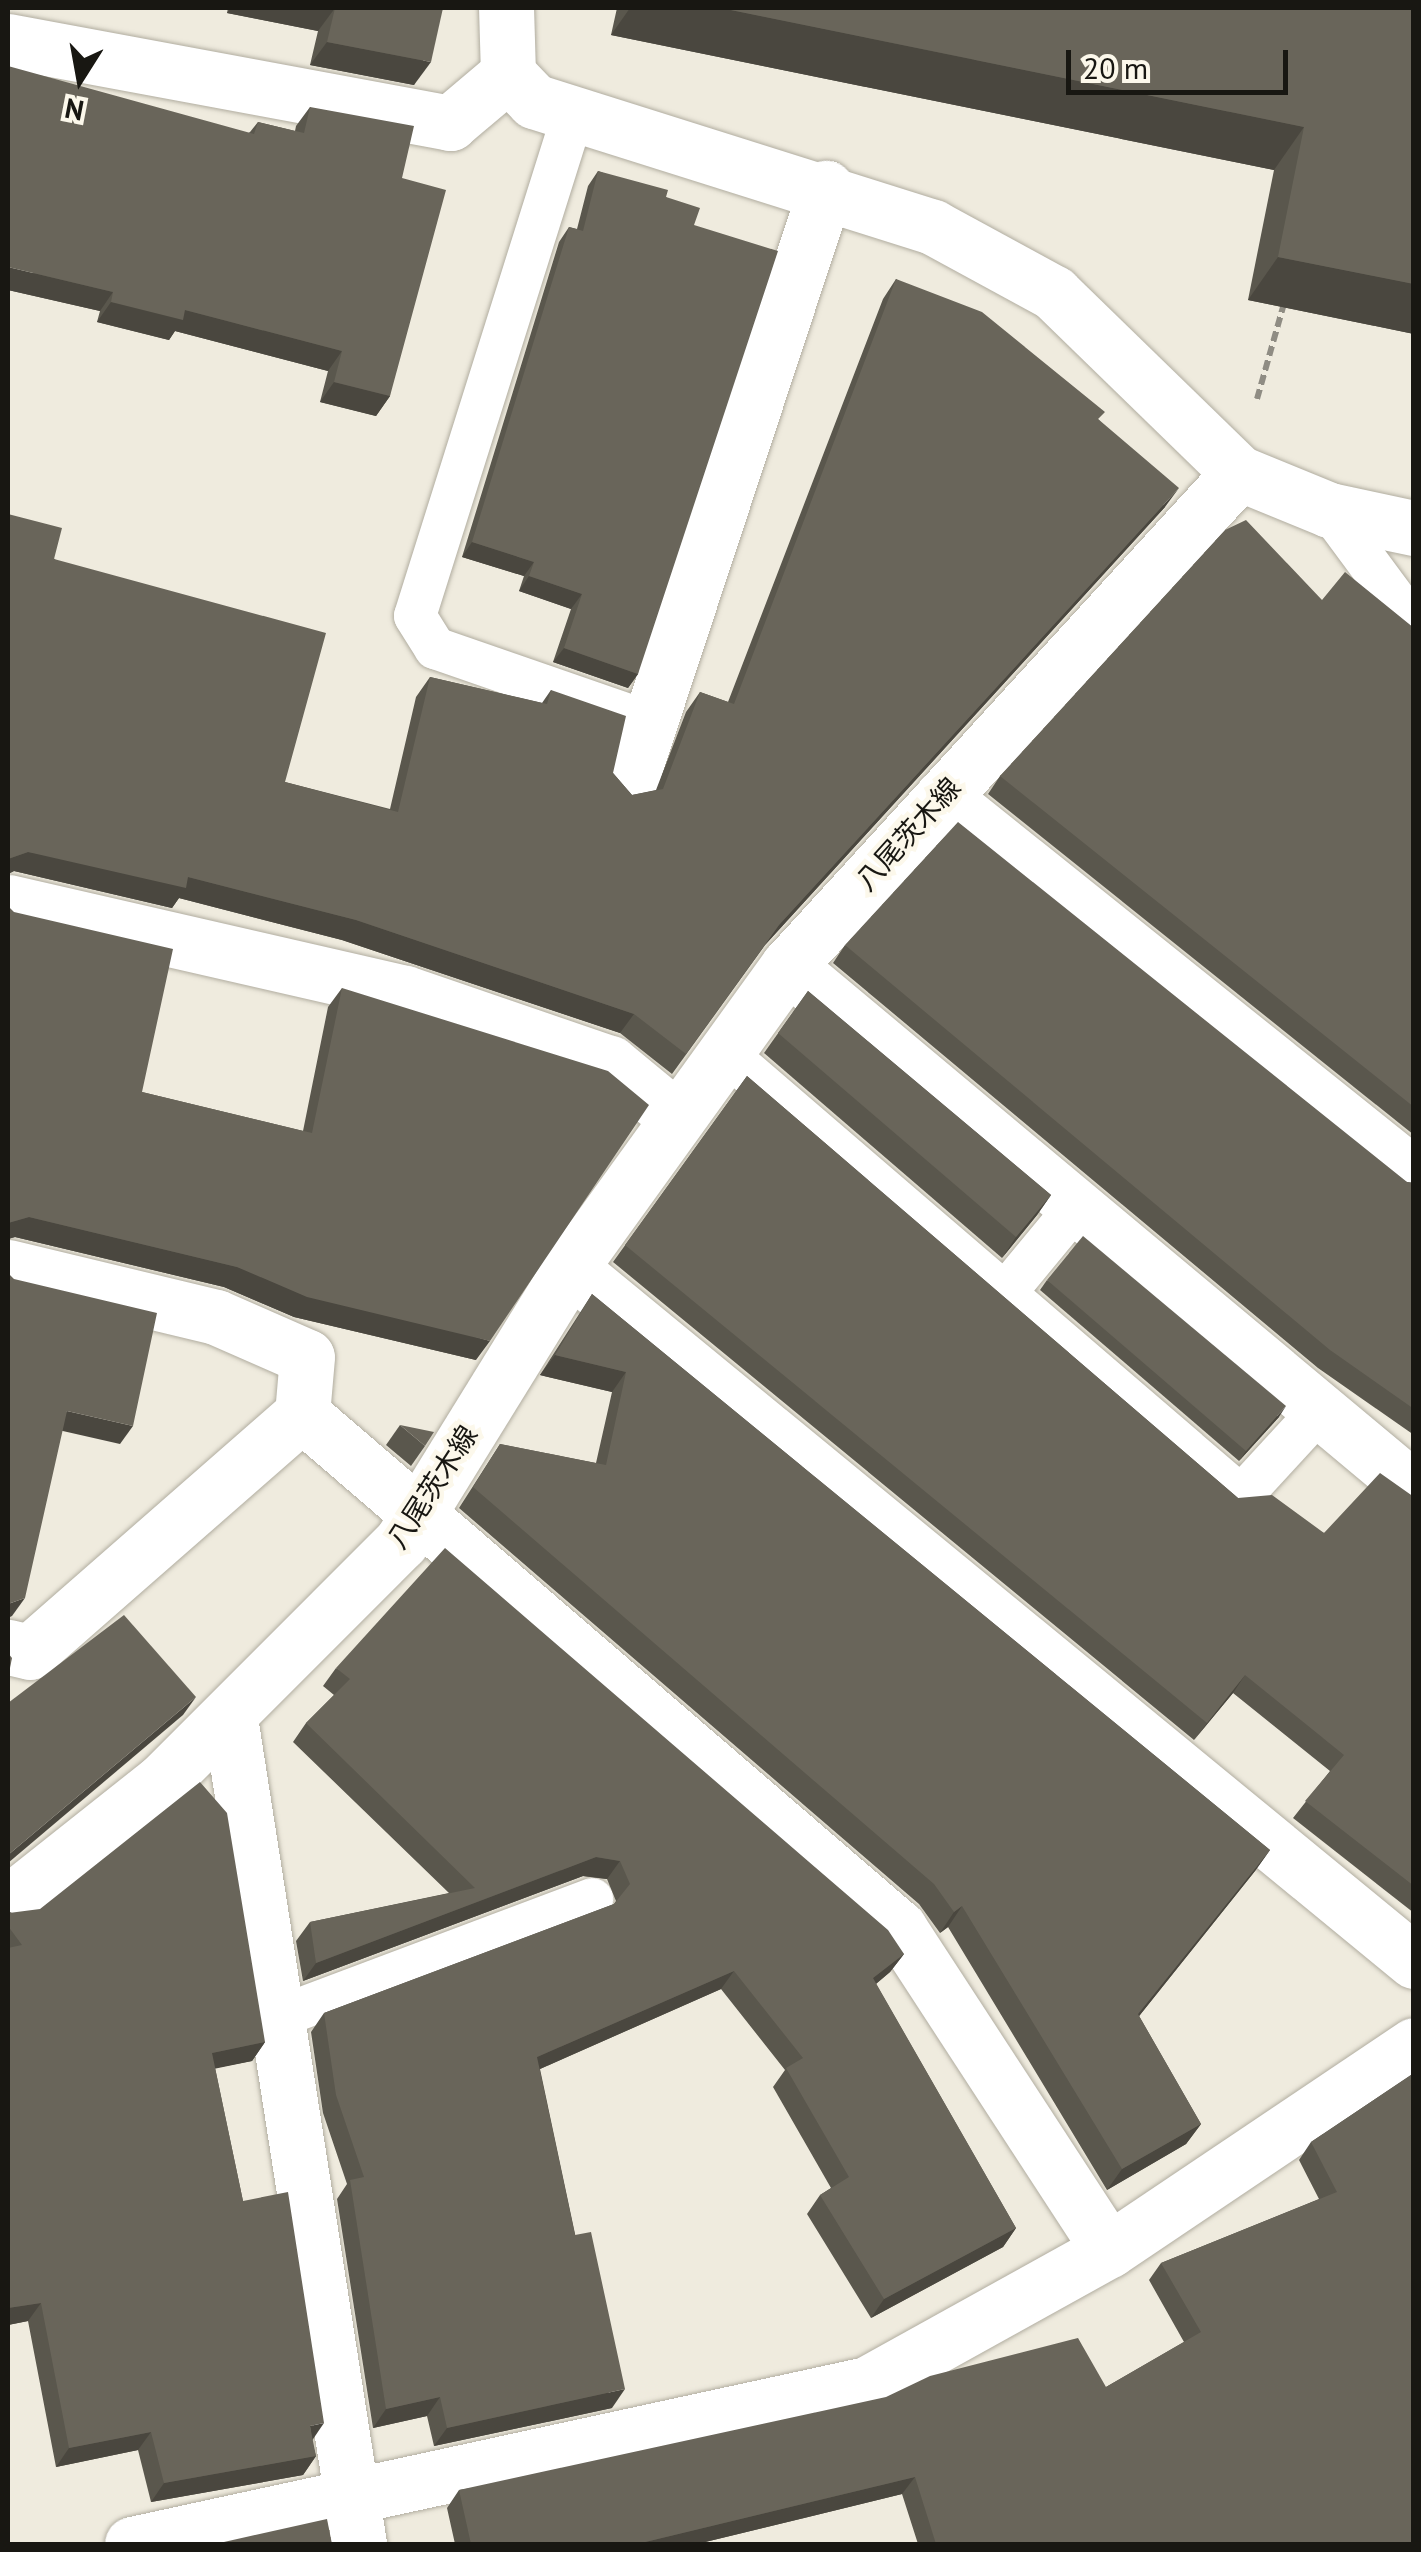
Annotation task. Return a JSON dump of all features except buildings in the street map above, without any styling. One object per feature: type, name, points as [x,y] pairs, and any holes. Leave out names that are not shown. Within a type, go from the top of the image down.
[{"type":"street","points":[[506,8],[508,74],[534,101],[572,118],[826,188],[933,226],[1054,292],[1239,472],[1329,510],[1414,528]]},
{"type":"street","points":[[8,41],[450,123],[508,74]]},
{"type":"street","points":[[629,785],[826,188]]},
{"type":"street","name":"八尾茨木線","points":[[8,1903],[45,1881],[230,1718],[401,1542],[570,1268],[673,1115],[788,966],[1239,472]]},
{"type":"street","points":[[942,797],[1414,1176]]},
{"type":"street","points":[[8,902],[405,993],[610,1063],[673,1115]]},
{"type":"street","points":[[788,966],[1414,1489]]},
{"type":"street","points":[[8,1267],[216,1317],[308,1358],[302,1414],[15,1658]]},
{"type":"street","points":[[570,1268],[1414,1961]]},
{"type":"street","points":[[302,1414],[420,1510],[899,1928],[1109,2250]]},
{"type":"street","points":[[230,1718],[354,2518]]},
{"type":"street","points":[[132,2544],[354,2518],[868,2384],[1109,2250],[1414,2046]]},
{"type":"lane","points":[[572,118],[416,616],[435,648],[649,722]]},
{"type":"lane","points":[[1329,510],[1414,624]]},
{"type":"lane","points":[[723,1051],[1241,1496],[1320,1410]]},
{"type":"lane","points":[[1005,1292],[1077,1206]]},
{"type":"lane","points":[[276,2018],[592,1899]]},
{"type":"path","points":[[1239,472],[1290,284]]}]
